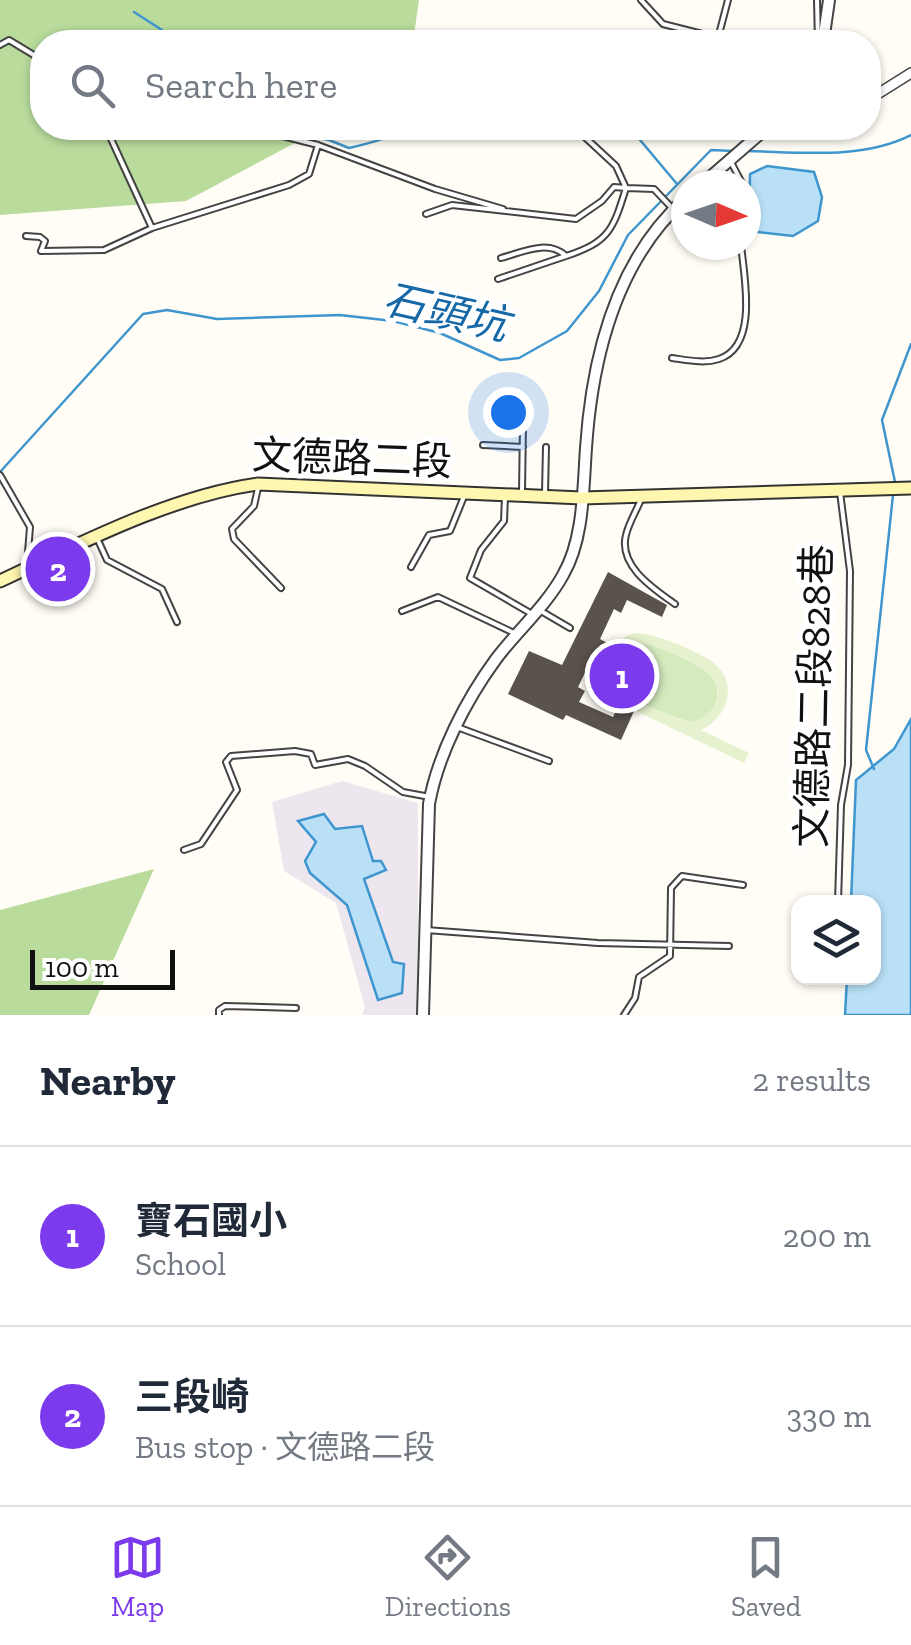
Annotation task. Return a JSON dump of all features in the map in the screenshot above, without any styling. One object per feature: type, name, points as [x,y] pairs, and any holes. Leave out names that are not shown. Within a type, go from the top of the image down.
[{"type":"main road","name":"文德路二段","points":[[0,581],[183,500],[258,484],[544,498],[911,488]]},
{"type":"street","points":[[824,30],[830,0]]},
{"type":"street","points":[[881,92],[911,73]]},
{"type":"street","points":[[718,170],[753,140]]},
{"type":"street","points":[[422,1015],[430,797],[442,757],[495,660],[564,575],[578,531],[589,403],[603,338],[632,270],[671,213]]},
{"type":"lane","points":[[641,0],[663,24],[687,30]]},
{"type":"lane","points":[[720,30],[728,0]]},
{"type":"lane","points":[[817,0],[820,30]]},
{"type":"lane","points":[[0,45],[9,40],[30,52]]},
{"type":"lane","points":[[112,140],[152,228]]},
{"type":"lane","points":[[298,140],[435,189],[522,215]]},
{"type":"lane","points":[[498,278],[592,248],[614,226],[626,188],[616,166],[588,140]]},
{"type":"lane","points":[[26,236],[40,237],[44,241],[42,251],[104,250],[152,228],[289,185],[309,174],[318,145]]},
{"type":"lane","points":[[730,160],[735,170]]},
{"type":"lane","points":[[426,214],[452,206],[576,219],[614,186],[654,190],[671,208]]},
{"type":"lane","points":[[501,258],[546,246],[557,248],[566,256]]},
{"type":"lane","points":[[672,358],[707,362],[724,358],[736,346],[748,317],[742,260]]},
{"type":"lane","points":[[522,496],[523,424]]},
{"type":"lane","points":[[483,445],[522,447]]},
{"type":"lane","points":[[544,498],[546,448]]},
{"type":"lane","points":[[1,477],[30,528],[27,570]]},
{"type":"lane","points":[[258,484],[254,506],[232,529],[234,539],[281,588]]},
{"type":"lane","name":"文德路二段828巷","points":[[838,895],[841,804],[848,765],[850,571],[840,492]]},
{"type":"lane","points":[[411,568],[430,535],[450,531],[465,494]]},
{"type":"lane","points":[[505,496],[504,522],[481,550],[470,578],[570,628]]},
{"type":"lane","points":[[642,498],[626,536],[626,551],[646,584],[675,604]]},
{"type":"lane","points":[[97,538],[107,560],[162,588],[176,622]]},
{"type":"lane","points":[[402,612],[438,597],[517,634]]},
{"type":"lane","points":[[457,727],[549,761]]},
{"type":"lane","points":[[184,850],[201,844],[237,790],[226,762],[230,756],[295,751],[310,754],[315,766],[348,759],[366,766],[403,792],[430,797]]},
{"type":"lane","points":[[624,1015],[635,998],[639,978],[670,956],[671,888],[682,876],[743,885]]},
{"type":"lane","points":[[426,930],[598,943],[729,946]]},
{"type":"lane","points":[[219,1015],[224,1006],[296,1008]]},
{"type":"shaded area","points":[[342,781],[418,803],[418,1015],[362,1015],[365,1007],[336,903],[284,871],[272,802]]},
{"type":"green space","points":[[0,0],[419,0],[415,30],[30,30],[30,140],[300,140],[186,201],[0,215]]},
{"type":"green space","points":[[634,633],[665,639],[700,654],[723,673],[728,692],[723,710],[701,730],[749,753],[744,763],[593,690],[599,680],[607,684],[611,653],[620,641]],"holes":[[[639,642],[682,657],[712,678],[718,694],[706,716],[689,722],[627,695],[615,675],[616,663],[620,655]]]},
{"type":"green space","points":[[638,642],[682,657],[712,678],[718,694],[706,716],[689,722],[639,702],[619,686],[616,663],[624,650]]},
{"type":"green space","points":[[154,869],[89,1015],[0,1015],[0,910]]},
{"type":"water","points":[[767,166],[814,172],[822,197],[818,221],[793,236],[761,232],[758,170]]},
{"type":"water","points":[[911,719],[911,1015],[845,1015],[847,985],[881,985],[881,895],[851,895],[856,780],[894,749]]},
{"type":"water","points":[[324,814],[335,829],[362,826],[373,861],[381,861],[386,870],[364,879],[393,962],[404,964],[402,993],[378,1000],[347,905],[310,873],[305,861],[316,842],[298,821]]},
{"type":"building","points":[[608,572],[667,605],[662,617],[627,600],[621,613],[614,609],[600,639],[611,645],[605,659],[594,655],[578,687],[585,691],[579,702],[613,717],[619,704],[634,711],[621,740],[566,715],[563,720],[508,694],[529,651],[562,665]]},
{"type":"waterway","points":[[134,12],[162,30]]},
{"type":"waterway","name":"石頭坑","points":[[746,151],[851,151],[911,135]]},
{"type":"waterway","points":[[329,140],[349,148],[380,140]]},
{"type":"waterway","points":[[640,140],[671,177]]},
{"type":"waterway","name":"石頭坑","points":[[0,472],[143,314],[167,310],[217,319],[340,315],[393,321],[440,333],[500,360],[519,358],[567,331],[599,291],[628,235],[711,150],[733,151]]},
{"type":"waterway","points":[[895,482],[882,420],[911,344]]},
{"type":"waterway","points":[[874,769],[866,750],[893,495]]},
{"type":"place","name":"三段崎","points":[[58,569]]},
{"type":"place","name":"寶石國小","points":[[622,676]]}]
